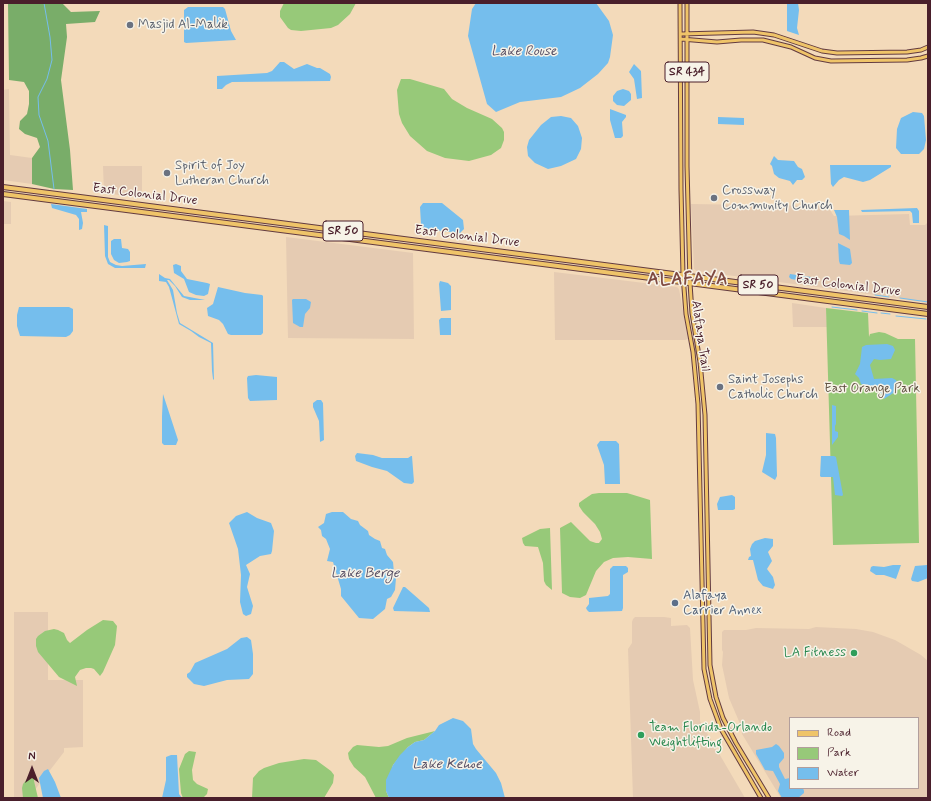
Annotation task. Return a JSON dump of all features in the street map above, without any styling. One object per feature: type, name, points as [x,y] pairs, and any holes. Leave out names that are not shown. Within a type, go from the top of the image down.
[{"type":"highway","name":"East Colonial Drive","points":[[3,187],[928,307]]},
{"type":"highway","points":[[40,199],[43,196],[52,193]]},
{"type":"highway","name":"East Colonial Drive","points":[[3,194],[928,314]]},
{"type":"highway","points":[[373,242],[379,241],[385,237]]},
{"type":"highway","points":[[416,248],[421,243],[425,242]]},
{"type":"highway","points":[[482,256],[492,250]]},
{"type":"highway","points":[[884,308],[890,307],[894,302]]},
{"type":"highway","points":[[894,310],[896,306],[904,304]]},
{"type":"main road","name":"Alafaya Trail","points":[[680,3],[683,282],[685,308],[694,369],[699,430],[704,669],[712,708],[725,737],[761,798]]},
{"type":"main road","name":"Alafaya Trail","points":[[686,3],[690,283],[692,313],[699,350],[706,430],[711,669],[718,706],[731,734],[769,798]]},
{"type":"main road","points":[[681,34],[753,32],[774,35],[822,51],[837,53],[907,52],[921,50],[928,47]]},
{"type":"main road","points":[[681,39],[717,42],[763,40],[791,47],[815,58],[831,61],[907,60],[928,56]]},
{"type":"main road","points":[[681,124],[684,131],[688,133]]},
{"type":"main road","points":[[681,132],[688,142]]},
{"type":"main road","points":[[681,189],[684,196],[688,200]]},
{"type":"main road","points":[[689,333],[697,341]]},
{"type":"main road","points":[[691,342],[699,350]]},
{"type":"main road","points":[[694,369],[701,373]]},
{"type":"shaded area","points":[[9,89],[10,155],[32,158],[32,184],[3,180],[3,90]]},
{"type":"shaded area","points":[[103,166],[142,166],[142,198],[104,193]]},
{"type":"shaded area","points":[[3,201],[11,202],[11,224],[3,224]]},
{"type":"shaded area","points":[[691,204],[818,206],[830,210],[834,216],[909,214],[910,225],[925,225],[928,222],[928,303],[697,271],[694,269]]},
{"type":"shaded area","points":[[286,237],[413,253],[414,339],[288,338]]},
{"type":"shaded area","points":[[554,272],[677,287],[679,289],[688,339],[555,340]]},
{"type":"shaded area","points":[[792,303],[826,308],[827,327],[793,327]]},
{"type":"shaded area","points":[[14,612],[48,612],[48,680],[83,680],[83,747],[64,748],[64,752],[34,791],[36,798],[14,798]]},
{"type":"shaded area","points":[[635,617],[671,618],[671,626],[687,625],[690,628],[693,680],[700,712],[700,721],[745,798],[633,798],[628,649],[632,643],[632,622]]},
{"type":"shaded area","points":[[816,627],[856,629],[873,632],[895,640],[921,655],[928,661],[928,798],[781,798],[742,734],[741,726],[729,698],[722,665],[722,632],[724,630],[746,630],[756,628],[809,629]]},
{"type":"green space","points":[[8,3],[62,3],[71,12],[100,11],[95,22],[66,24],[67,37],[61,80],[70,150],[73,190],[54,189],[32,184],[32,158],[40,147],[37,138],[25,134],[19,129],[20,121],[27,114],[29,91],[24,82],[9,80]]},
{"type":"green space","points":[[284,3],[356,3],[350,14],[338,25],[331,28],[301,31],[291,30],[288,28],[280,17],[280,11]]},
{"type":"green space","points":[[401,79],[410,79],[444,89],[452,99],[467,108],[492,119],[502,128],[504,132],[504,140],[501,148],[491,155],[469,161],[445,158],[427,151],[410,136],[402,123],[399,114],[397,90]]},
{"type":"green space","name":"East Orange Park","points":[[826,308],[868,313],[869,337],[870,334],[879,332],[898,339],[915,339],[919,543],[833,545]]},
{"type":"green space","points":[[627,493],[650,500],[652,559],[628,557],[613,558],[604,562],[596,571],[586,595],[580,598],[570,597],[562,593],[560,528],[571,522],[590,541],[599,543],[602,539],[600,532],[595,524],[583,512],[579,506],[579,503],[592,494]]},
{"type":"green space","points":[[550,528],[552,590],[544,581],[543,563],[538,547],[525,546],[522,538],[540,529]]},
{"type":"green space","points":[[103,620],[113,621],[117,626],[115,645],[100,676],[94,669],[91,668],[80,670],[75,677],[77,686],[59,677],[38,652],[36,639],[45,631],[54,629],[58,630],[64,633],[70,643]]},
{"type":"green space","points":[[435,731],[424,740],[415,742],[408,747],[393,765],[386,791],[389,798],[376,798],[365,777],[354,767],[349,759],[348,753],[357,745],[379,747],[388,746],[407,738]]},
{"type":"green space","points":[[189,751],[196,752],[192,770],[193,780],[197,784],[208,789],[207,794],[203,798],[183,798],[181,793],[179,769],[185,754]]},
{"type":"green space","points":[[304,759],[316,760],[334,775],[333,783],[324,798],[252,798],[253,778],[259,771],[279,763]]},
{"type":"green space","points":[[31,774],[36,775],[34,781],[38,798],[23,798],[23,784]]},
{"type":"water","name":"Lake Rouse","points":[[476,3],[596,3],[609,21],[613,35],[608,63],[598,74],[580,88],[561,97],[520,102],[496,112],[487,104],[468,36],[472,9]]},
{"type":"water","points":[[787,3],[798,3],[799,10],[797,28],[799,35],[787,31]]},
{"type":"water","points":[[188,7],[223,7],[225,9],[231,31],[236,40],[184,42],[184,10]]},
{"type":"water","points":[[280,62],[284,62],[294,69],[307,64],[320,68],[330,74],[330,81],[232,82],[222,89],[217,89],[217,76],[267,73],[272,71]]},
{"type":"water","points":[[634,64],[641,71],[642,98],[637,99],[634,79],[629,72]]},
{"type":"water","points":[[623,89],[629,91],[631,94],[631,100],[624,106],[617,105],[613,101],[613,96],[617,91]]},
{"type":"water","points":[[610,109],[626,115],[622,122],[623,136],[621,138],[615,138],[610,120]]},
{"type":"water","points":[[913,112],[922,113],[924,116],[926,140],[924,149],[919,154],[901,154],[896,148],[897,129],[901,118]]},
{"type":"water","points":[[561,116],[571,118],[578,126],[582,138],[581,149],[576,159],[561,166],[548,169],[535,163],[528,156],[527,147],[529,140],[541,125],[551,117]]},
{"type":"water","points":[[718,117],[744,118],[744,125],[718,124]]},
{"type":"water","points":[[774,156],[778,160],[794,161],[798,167],[802,169],[805,177],[802,180],[797,180],[793,185],[790,181],[779,178],[774,174],[770,164]]},
{"type":"water","points":[[830,165],[891,165],[891,167],[870,180],[863,182],[844,177],[833,187],[831,184]]},
{"type":"water","points":[[423,203],[442,203],[463,220],[464,229],[460,233],[424,229],[421,224],[420,207]]},
{"type":"water","points":[[51,204],[87,209],[87,212],[81,212],[83,223],[82,229],[79,230],[79,219],[76,215],[52,208]]},
{"type":"water","points":[[917,208],[919,211],[919,223],[913,223],[912,213],[910,211],[862,212],[861,210]]},
{"type":"water","points":[[834,210],[849,210],[850,240],[839,234],[837,217]]},
{"type":"water","points":[[104,225],[108,226],[108,257],[110,262],[122,266],[146,264],[145,268],[115,268],[108,264],[105,256]]},
{"type":"water","points":[[114,239],[121,239],[122,248],[128,249],[130,252],[130,261],[119,263],[114,260],[111,254],[111,241]]},
{"type":"water","points":[[838,243],[850,249],[852,263],[850,265],[840,264]]},
{"type":"water","points":[[176,264],[181,266],[181,271],[187,279],[210,284],[208,294],[204,296],[189,292],[184,279],[174,273],[173,265]]},
{"type":"water","points":[[159,274],[170,279],[184,296],[205,300],[190,300],[182,297],[175,286],[167,280],[173,290],[180,323],[213,343],[214,380],[212,371],[211,343],[179,324],[169,287],[166,282],[159,281]]},
{"type":"water","points":[[790,274],[819,279],[816,283],[791,279],[789,277]]},
{"type":"water","points":[[440,281],[448,283],[451,286],[451,310],[441,311]]},
{"type":"water","points":[[218,287],[263,296],[263,333],[261,335],[228,334],[223,324],[219,320],[208,316],[207,308],[213,304]]},
{"type":"water","points":[[293,299],[306,299],[311,302],[310,308],[305,314],[303,327],[293,323]]},
{"type":"water","points":[[19,307],[69,307],[73,309],[73,331],[66,337],[20,336],[17,326]]},
{"type":"water","points":[[441,318],[451,318],[451,335],[440,335],[439,320]]},
{"type":"water","points":[[887,344],[893,346],[895,350],[891,359],[874,359],[870,365],[874,379],[892,378],[896,380],[898,385],[895,392],[884,399],[884,395],[861,384],[859,378],[855,374],[860,364],[862,347],[866,345]]},
{"type":"water","points":[[256,375],[277,377],[277,400],[250,401],[248,398],[247,378],[248,376]]},
{"type":"water","points":[[163,394],[178,440],[176,445],[164,445],[162,443]]},
{"type":"water","points":[[317,400],[321,400],[323,403],[324,440],[320,442],[319,421],[313,407],[313,403]]},
{"type":"water","points":[[832,405],[836,406],[835,431],[838,432],[838,437],[832,445]]},
{"type":"water","points":[[766,433],[775,434],[776,438],[777,476],[775,480],[762,472],[766,455]]},
{"type":"water","points":[[600,441],[616,441],[619,444],[620,484],[605,484],[604,465],[597,445]]},
{"type":"water","points":[[357,453],[382,458],[408,458],[412,456],[414,482],[412,484],[404,483],[387,471],[356,461],[355,456]]},
{"type":"water","points":[[821,456],[836,457],[842,496],[835,495],[833,477],[820,476]]},
{"type":"water","points":[[732,495],[735,497],[735,509],[718,510],[717,504],[720,497]]},
{"type":"water","points":[[247,512],[257,518],[271,523],[274,531],[271,554],[260,556],[246,565],[250,574],[247,587],[253,606],[251,614],[246,616],[243,614],[240,602],[241,575],[238,549],[229,523],[236,516]]},
{"type":"water","name":"Lake Berge","points":[[332,512],[343,512],[351,519],[358,521],[360,525],[368,531],[369,535],[380,541],[382,548],[385,549],[387,555],[393,562],[396,578],[395,590],[391,597],[387,599],[385,609],[373,619],[359,618],[341,596],[341,589],[333,562],[327,561],[330,549],[326,539],[322,536],[321,530],[318,527],[324,523],[326,514]]},
{"type":"water","points":[[765,538],[773,539],[773,546],[768,552],[772,561],[767,569],[773,577],[775,585],[773,589],[763,586],[758,580],[753,560],[748,560],[751,556],[750,549],[752,544],[755,541]]},
{"type":"water","points":[[901,565],[896,579],[884,575],[876,575],[870,571],[871,567],[873,566],[884,567]]},
{"type":"water","points":[[927,565],[928,578],[918,582],[912,581],[911,579],[915,566]]},
{"type":"water","points":[[613,566],[626,566],[628,568],[628,572],[623,575],[622,611],[589,612],[586,608],[589,604],[589,598],[608,596],[610,594],[610,569]]},
{"type":"water","points":[[403,587],[405,587],[429,608],[430,612],[394,611],[393,608]]},
{"type":"water","points":[[247,637],[251,640],[253,654],[253,674],[249,679],[227,680],[204,686],[194,684],[187,677],[187,674],[190,672],[195,663],[227,649],[241,638]]},
{"type":"water","name":"Lake Kehoe","points":[[453,718],[463,721],[471,729],[473,744],[496,773],[501,783],[505,798],[389,798],[386,791],[386,780],[393,765],[400,755],[415,742],[424,740],[435,731],[439,725]]},
{"type":"water","points":[[776,744],[784,753],[784,758],[779,764],[779,767],[785,779],[789,778],[789,789],[803,789],[804,793],[798,798],[782,798],[778,791],[780,784],[773,771],[765,770],[756,754],[756,750],[772,747]]},
{"type":"water","points":[[177,755],[179,794],[182,798],[162,798],[166,780],[166,757]]},
{"type":"water","points":[[48,769],[61,798],[43,798],[39,778],[44,771]]},
{"type":"waterway","points":[[44,3],[50,37],[52,60],[47,79],[38,97],[39,115],[48,141],[54,189]]},
{"type":"waterway","points":[[875,295],[889,297]]},
{"type":"waterway","points":[[900,298],[928,302]]},
{"type":"waterway","points":[[832,307],[857,310]]},
{"type":"waterway","points":[[862,311],[877,313]]},
{"type":"waterway","points":[[881,313],[890,314]]},
{"type":"waterway","points":[[896,316],[926,319]]},
{"type":"place","name":"Masjid Al-Malik","points":[[130,25]]},
{"type":"place","name":"Spirit of Joy Lutheran Church","points":[[167,173]]},
{"type":"place","name":"Crossway Community Church","points":[[714,198]]},
{"type":"place","name":"Saint Josephs Catholic Church","points":[[720,387]]},
{"type":"place","name":"Alafaya Carrier Annex","points":[[675,603]]},
{"type":"place","name":"LA Fitness","points":[[854,653]]},
{"type":"place","name":"Team Florida-Orlando Weightlifting","points":[[641,735]]},
{"type":"district","name":"ALAFAYA","points":[[688,280]]}]
